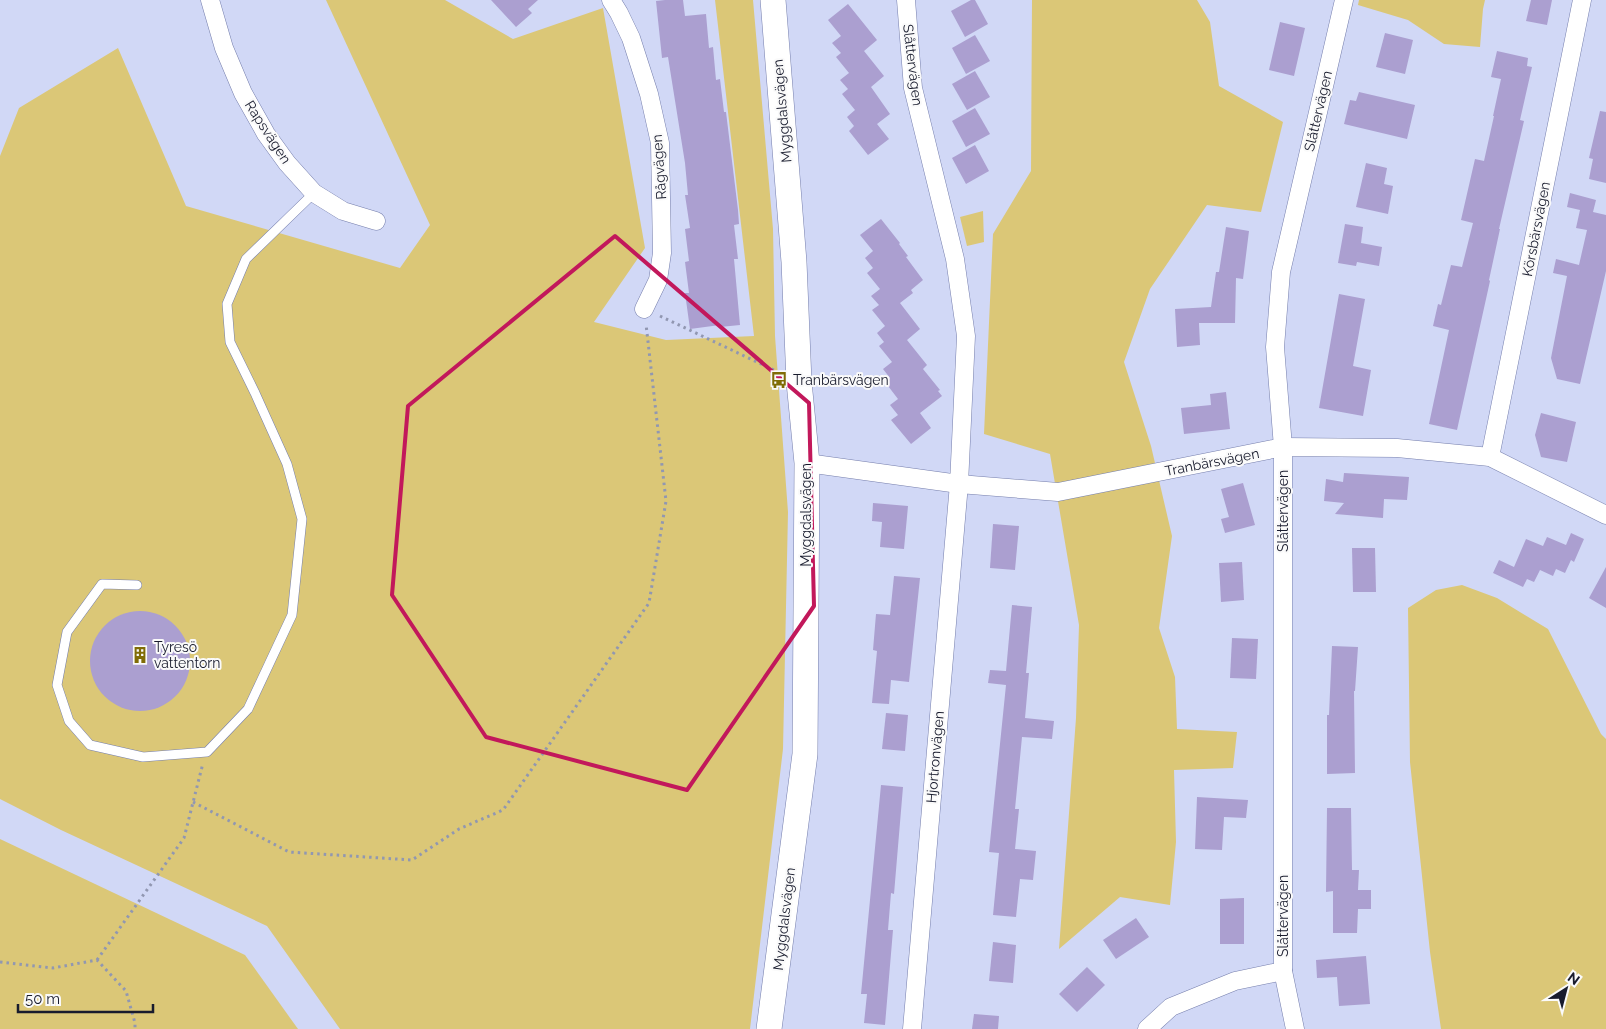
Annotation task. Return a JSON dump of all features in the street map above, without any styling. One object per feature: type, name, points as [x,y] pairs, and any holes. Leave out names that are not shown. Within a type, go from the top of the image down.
[{"type":"street","name":"Rapsvägen","points":[[210,0],[224,48],[243,94],[271,141],[287,163],[314,192],[343,211],[376,221]]},
{"type":"street","name":"Rågvägen","points":[[610,0],[620,13],[631,38],[649,94],[660,143],[662,253],[658,280],[644,309]]},
{"type":"street","name":"Myggdalsvägen","points":[[770,1029],[805,754],[807,464],[799,382],[794,262],[773,0]]},
{"type":"street","name":"Slåttervägen","points":[[906,0],[914,88],[955,258],[966,336],[959,484]]},
{"type":"street","name":"Slåttervägen","points":[[1295,1029],[1283,971],[1283,447],[1275,347],[1280,272],[1344,0]]},
{"type":"street","name":"Körsbärsvägen","points":[[1490,457],[1582,0]]},
{"type":"street","name":"Tranbärsvägen","points":[[807,464],[959,484],[1058,492],[1283,447],[1397,448],[1490,457],[1606,515]]},
{"type":"street","name":"Hjortronvägen","points":[[912,1029],[959,484]]},
{"type":"street","points":[[1146,1029],[1171,1007],[1235,981],[1283,971]]},
{"type":"lane","points":[[138,585],[102,584],[67,632],[57,685],[69,721],[90,745],[143,757],[206,752],[248,709],[292,615],[302,519],[287,464],[230,342],[227,304],[246,259],[314,192]]},
{"type":"path","points":[[644,309],[799,382]]},
{"type":"path","points":[[193,802],[289,852],[412,860],[458,829],[503,810],[649,603],[666,501],[644,309]]},
{"type":"path","points":[[0,962],[53,968],[97,960],[184,838],[206,752]]},
{"type":"path","points":[[97,960],[126,991],[135,1029]]},
{"type":"highlighted area","points":[[615,236],[809,403],[814,606],[687,790],[486,737],[392,595],[408,406]]},
{"type":"shaded area","points":[[326,0],[445,0],[513,39],[603,8],[645,248],[594,322],[666,340],[754,336],[715,0],[753,0],[773,229],[775,336],[788,512],[783,749],[750,1029],[340,1029],[267,926],[61,830],[0,799],[0,156],[19,108],[118,48],[186,206],[400,268],[430,225]]},
{"type":"shaded area","points":[[1032,0],[1197,0],[1210,22],[1219,86],[1283,122],[1261,212],[1207,205],[1150,289],[1124,362],[1151,446],[1172,536],[1159,628],[1175,677],[1177,729],[1237,732],[1233,768],[1174,770],[1176,842],[1170,905],[1120,897],[1059,949],[1076,718],[1079,625],[1050,454],[984,434],[993,234],[1031,171]]},
{"type":"shaded area","points":[[1359,0],[1485,0],[1480,47],[1444,44],[1408,20],[1358,5]]},
{"type":"shaded area","points":[[983,211],[984,242],[967,246],[960,217]]},
{"type":"shaded area","points":[[1462,585],[1497,598],[1548,629],[1601,734],[1606,739],[1606,1029],[1441,1029],[1430,952],[1410,762],[1408,608],[1436,590]]},
{"type":"shaded area","points":[[0,839],[245,955],[298,1029],[0,1029]]},
{"type":"building","points":[[491,0],[538,0],[528,9],[532,13],[516,27]]},
{"type":"building","points":[[683,0],[685,16],[706,14],[709,48],[713,47],[716,80],[720,79],[724,112],[726,112],[738,210],[739,224],[734,225],[738,259],[734,259],[740,325],[720,327],[720,325],[690,329],[685,293],[689,293],[685,262],[689,261],[685,229],[690,228],[685,195],[688,195],[685,163],[668,57],[662,58],[656,1]]},
{"type":"building","points":[[971,0],[975,0],[988,24],[965,37],[951,11]]},
{"type":"building","points":[[1531,0],[1552,0],[1547,25],[1526,21]]},
{"type":"building","points":[[848,4],[877,40],[864,51],[884,76],[871,87],[890,114],[877,124],[889,139],[868,155],[849,131],[854,126],[847,117],[855,110],[842,94],[848,89],[840,80],[849,73],[836,57],[841,53],[832,43],[841,36],[828,20]]},
{"type":"building","points":[[1280,22],[1305,28],[1294,76],[1269,70]]},
{"type":"building","points":[[1385,33],[1413,40],[1405,74],[1376,67]]},
{"type":"building","points":[[975,35],[990,61],[966,74],[952,48]]},
{"type":"building","points":[[1497,51],[1528,58],[1527,66],[1532,67],[1520,120],[1524,121],[1499,229],[1490,281],[1457,430],[1429,424],[1449,330],[1433,326],[1438,304],[1441,305],[1451,265],[1462,267],[1473,223],[1461,220],[1475,159],[1484,161],[1494,116],[1501,79],[1491,77]]},
{"type":"building","points":[[975,71],[990,97],[967,110],[952,84]]},
{"type":"building","points":[[1359,92],[1415,105],[1407,139],[1344,124],[1350,100],[1356,101]]},
{"type":"building","points":[[975,108],[990,134],[966,147],[952,121]]},
{"type":"building","points":[[1600,111],[1606,112],[1606,183],[1589,179],[1593,159],[1589,158]]},
{"type":"building","points":[[975,145],[989,171],[966,184],[952,158]]},
{"type":"building","points":[[1366,163],[1387,168],[1384,184],[1393,186],[1388,214],[1356,207]]},
{"type":"building","points":[[1570,193],[1596,200],[1593,212],[1606,215],[1606,271],[1580,384],[1557,379],[1551,358],[1567,276],[1553,273],[1556,259],[1579,265],[1587,230],[1576,228],[1580,210],[1567,207]]},
{"type":"building","points":[[881,219],[900,243],[908,256],[906,257],[923,280],[911,290],[913,293],[900,303],[920,329],[907,340],[927,365],[923,369],[940,390],[938,391],[942,396],[920,413],[931,428],[911,444],[891,420],[898,415],[890,405],[898,399],[885,382],[890,378],[883,369],[892,362],[879,346],[884,342],[877,333],[885,326],[872,310],[879,305],[871,296],[880,289],[867,273],[873,268],[865,258],[873,251],[860,235]]},
{"type":"building","points":[[1345,224],[1363,227],[1361,243],[1382,247],[1379,266],[1357,262],[1356,266],[1338,263]]},
{"type":"building","points":[[1226,227],[1249,231],[1243,279],[1236,278],[1235,323],[1199,323],[1200,345],[1177,347],[1175,309],[1211,307],[1216,272],[1219,272]]},
{"type":"building","points":[[1339,294],[1365,299],[1353,366],[1371,370],[1363,416],[1319,408]]},
{"type":"building","points":[[1226,392],[1230,429],[1184,434],[1181,408],[1211,405],[1210,394]]},
{"type":"building","points":[[1541,413],[1576,422],[1567,462],[1541,457],[1535,435]]},
{"type":"building","points":[[1344,473],[1409,477],[1407,500],[1384,499],[1383,518],[1335,514],[1344,503],[1324,501],[1326,479],[1343,482]]},
{"type":"building","points":[[1243,483],[1255,525],[1225,533],[1221,519],[1229,517],[1221,489]]},
{"type":"building","points":[[873,503],[908,506],[904,549],[880,547],[882,522],[872,521]]},
{"type":"building","points":[[993,524],[1019,526],[1015,570],[990,568]]},
{"type":"building","points":[[1571,533],[1584,539],[1574,562],[1571,560],[1565,573],[1556,569],[1553,576],[1540,570],[1534,582],[1527,579],[1523,587],[1493,573],[1499,560],[1514,567],[1526,539],[1543,546],[1547,537],[1566,545]]},
{"type":"building","points":[[1352,548],[1375,548],[1376,592],[1353,592]]},
{"type":"building","points":[[1242,562],[1244,600],[1221,602],[1219,563]]},
{"type":"building","points":[[1606,567],[1606,608],[1589,598]]},
{"type":"building","points":[[894,576],[920,578],[909,682],[891,680],[889,704],[872,703],[877,651],[873,650],[876,614],[890,615]]},
{"type":"building","points":[[1012,605],[1032,607],[1026,673],[1029,673],[1025,718],[1054,721],[1052,739],[1022,737],[1015,809],[1019,809],[1015,849],[1036,851],[1033,880],[1020,879],[1016,917],[993,915],[999,853],[989,852],[1006,685],[988,683],[990,670],[1006,671]]},
{"type":"building","name":"Tyresö vattentorn","points":[[140,611],[159,615],[175,626],[186,642],[190,661],[186,680],[175,696],[159,707],[140,711],[121,707],[105,696],[94,680],[90,661],[94,642],[105,626],[121,615]]},
{"type":"building","points":[[1232,638],[1258,639],[1256,679],[1230,678]]},
{"type":"building","points":[[1332,646],[1358,647],[1354,691],[1355,773],[1327,774],[1327,715],[1329,715]]},
{"type":"building","points":[[886,713],[908,715],[905,751],[882,749]]},
{"type":"building","points":[[881,785],[903,787],[894,894],[891,893],[888,930],[893,930],[885,1025],[864,1023],[867,994],[861,994]]},
{"type":"building","points":[[1197,797],[1248,800],[1246,818],[1224,817],[1222,850],[1195,849]]},
{"type":"building","points":[[1327,808],[1351,808],[1352,870],[1359,870],[1358,890],[1371,890],[1371,909],[1358,909],[1357,933],[1333,933],[1333,891],[1326,892]]},
{"type":"building","points":[[1244,898],[1244,944],[1220,944],[1220,899]]},
{"type":"building","points":[[1136,918],[1149,937],[1116,959],[1103,940]]},
{"type":"building","points":[[993,942],[1016,945],[1013,983],[989,981]]},
{"type":"building","points":[[1366,956],[1370,1004],[1339,1006],[1337,977],[1317,978],[1316,960]]},
{"type":"building","points":[[1087,967],[1105,985],[1077,1012],[1059,994]]},
{"type":"building","points":[[974,1014],[999,1016],[998,1029],[972,1029]]},
{"type":"place","name":"Tranbärsvägen","points":[[779,380]]},
{"type":"place","name":"Tyresö vattentorn","points":[[140,655]]}]
